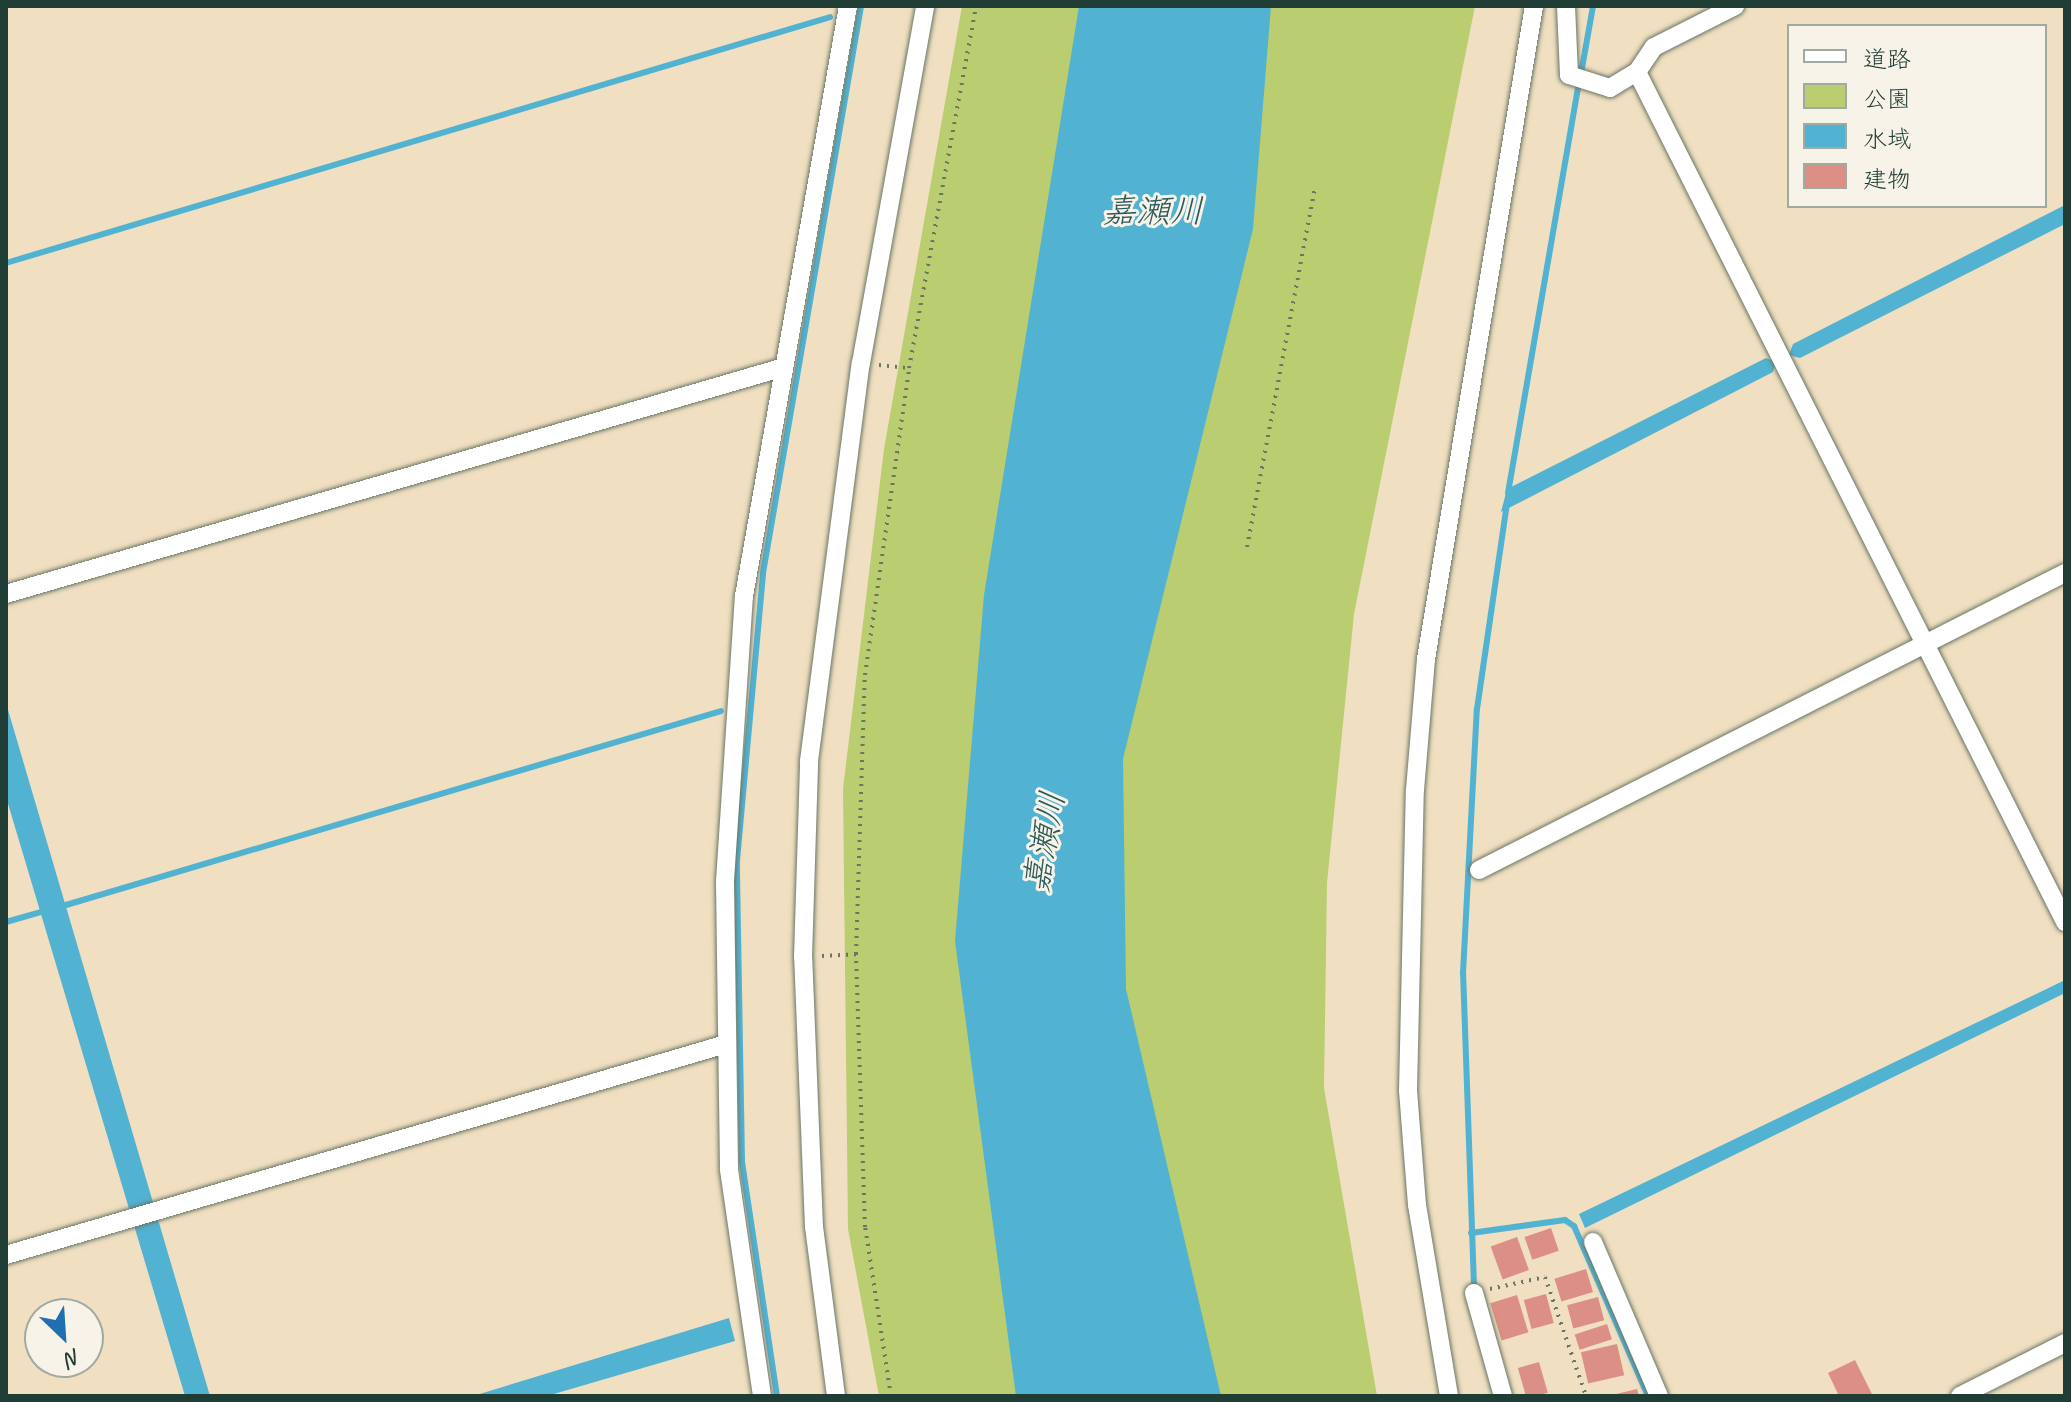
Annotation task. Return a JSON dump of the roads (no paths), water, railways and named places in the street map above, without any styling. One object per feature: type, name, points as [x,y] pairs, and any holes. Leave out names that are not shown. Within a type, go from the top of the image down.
[{"type":"street","points":[[762,1396],[729,1169],[725,881],[744,596],[781,368],[848,6]]},
{"type":"street","points":[[836,1396],[814,1227],[803,957],[811,746],[861,363],[925,6]]},
{"type":"street","points":[[1449,1396],[1417,1205],[1408,1091],[1412,832],[1426,659],[1534,6]]},
{"type":"street","points":[[1566,6],[1569,75],[1610,88],[1637,72],[1654,47],[1735,6]]},
{"type":"street","points":[[1637,72],[2065,922]]},
{"type":"street","points":[[6,594],[781,368]]},
{"type":"street","points":[[1479,870],[2065,573]]},
{"type":"street","points":[[6,1255],[726,1044]]},
{"type":"street","points":[[1593,1242],[1659,1396]]},
{"type":"street","points":[[1474,1293],[1503,1396]]},
{"type":"street","points":[[1960,1396],[2065,1343]]},
{"type":"water","name":"嘉瀬川","points":[[1079,6],[1271,6],[1253,229],[1123,759],[1126,989],[1221,1396],[1016,1396],[955,941],[984,595]]},
{"type":"water","points":[[2065,205],[2065,224],[1800,358],[1789,355],[1793,344]]},
{"type":"water","points":[[1766,358],[1776,362],[1773,372],[1501,512],[1507,489]]},
{"type":"water","points":[[6,703],[210,1396],[185,1396],[6,797]]},
{"type":"water","points":[[2065,980],[2065,993],[1585,1228],[1579,1214]]},
{"type":"water","points":[[729,1318],[735,1341],[547,1396],[473,1396]]},
{"type":"waterway","points":[[777,1396],[742,1161],[737,860],[763,573],[861,6]]},
{"type":"waterway","points":[[1582,68],[1593,6]]},
{"type":"waterway","points":[[6,263],[830,17]]},
{"type":"waterway","points":[[1508,493],[1578,89]]},
{"type":"waterway","points":[[1474,1286],[1463,973],[1477,709],[1507,504]]},
{"type":"waterway","points":[[66,905],[721,711]]},
{"type":"waterway","points":[[6,922],[40,912]]},
{"type":"waterway","points":[[1471,1233],[1565,1220],[1574,1226],[1648,1396]]}]
